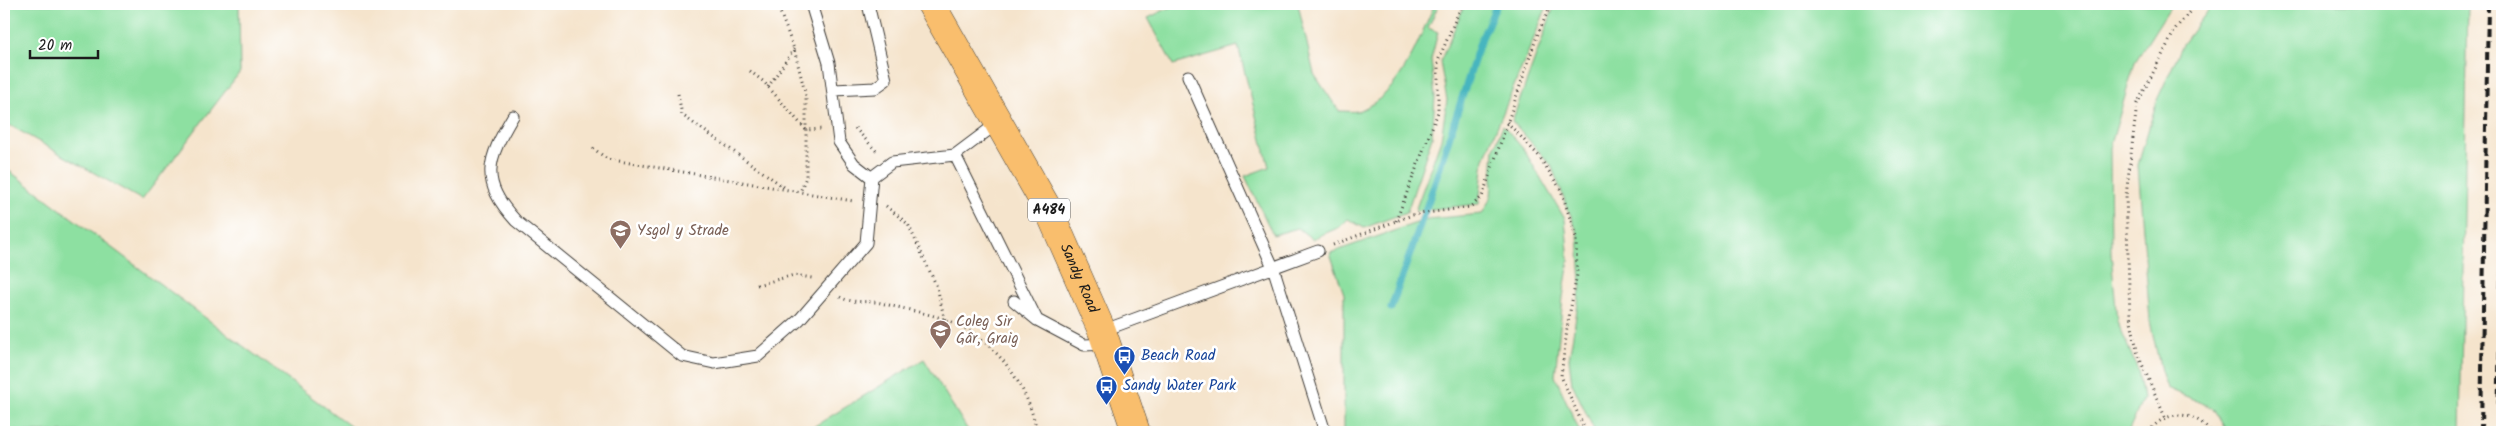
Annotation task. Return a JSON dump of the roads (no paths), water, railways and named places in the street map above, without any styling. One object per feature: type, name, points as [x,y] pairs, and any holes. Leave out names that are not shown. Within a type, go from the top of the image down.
[{"type":"main road","name":"Sandy Road","points":[[931,4],[1000,121],[1050,213],[1104,338],[1136,432]]},
{"type":"lane","points":[[812,4],[829,63],[834,90],[839,142],[854,164],[872,178]]},
{"type":"lane","points":[[834,90],[875,88],[886,80],[868,4]]},
{"type":"lane","points":[[1188,76],[1273,267],[1325,432]]},
{"type":"lane","points":[[513,116],[497,144],[490,179],[499,202],[516,221],[682,356],[714,363],[758,356],[800,318],[866,243],[872,178],[892,162],[955,155],[1000,121]]},
{"type":"lane","points":[[955,155],[1037,320]]},
{"type":"lane","points":[[1014,301],[1037,320],[1084,345],[1273,267],[1318,251]]},
{"type":"waterway","points":[[1391,308],[1433,188],[1480,42],[1497,4]]},
{"type":"railway","points":[[2481,432],[2488,4]]},
{"type":"railway","points":[[2498,432],[2502,219]]},
{"type":"place","name":"Ysgol y Strade","points":[[621,250]]},
{"type":"place","name":"Coleg Sir Gâr, Graig","points":[[940,350]]},
{"type":"place","name":"Beach Road","points":[[1125,375]]},
{"type":"place","name":"Sandy Water Park","points":[[1107,405]]}]
